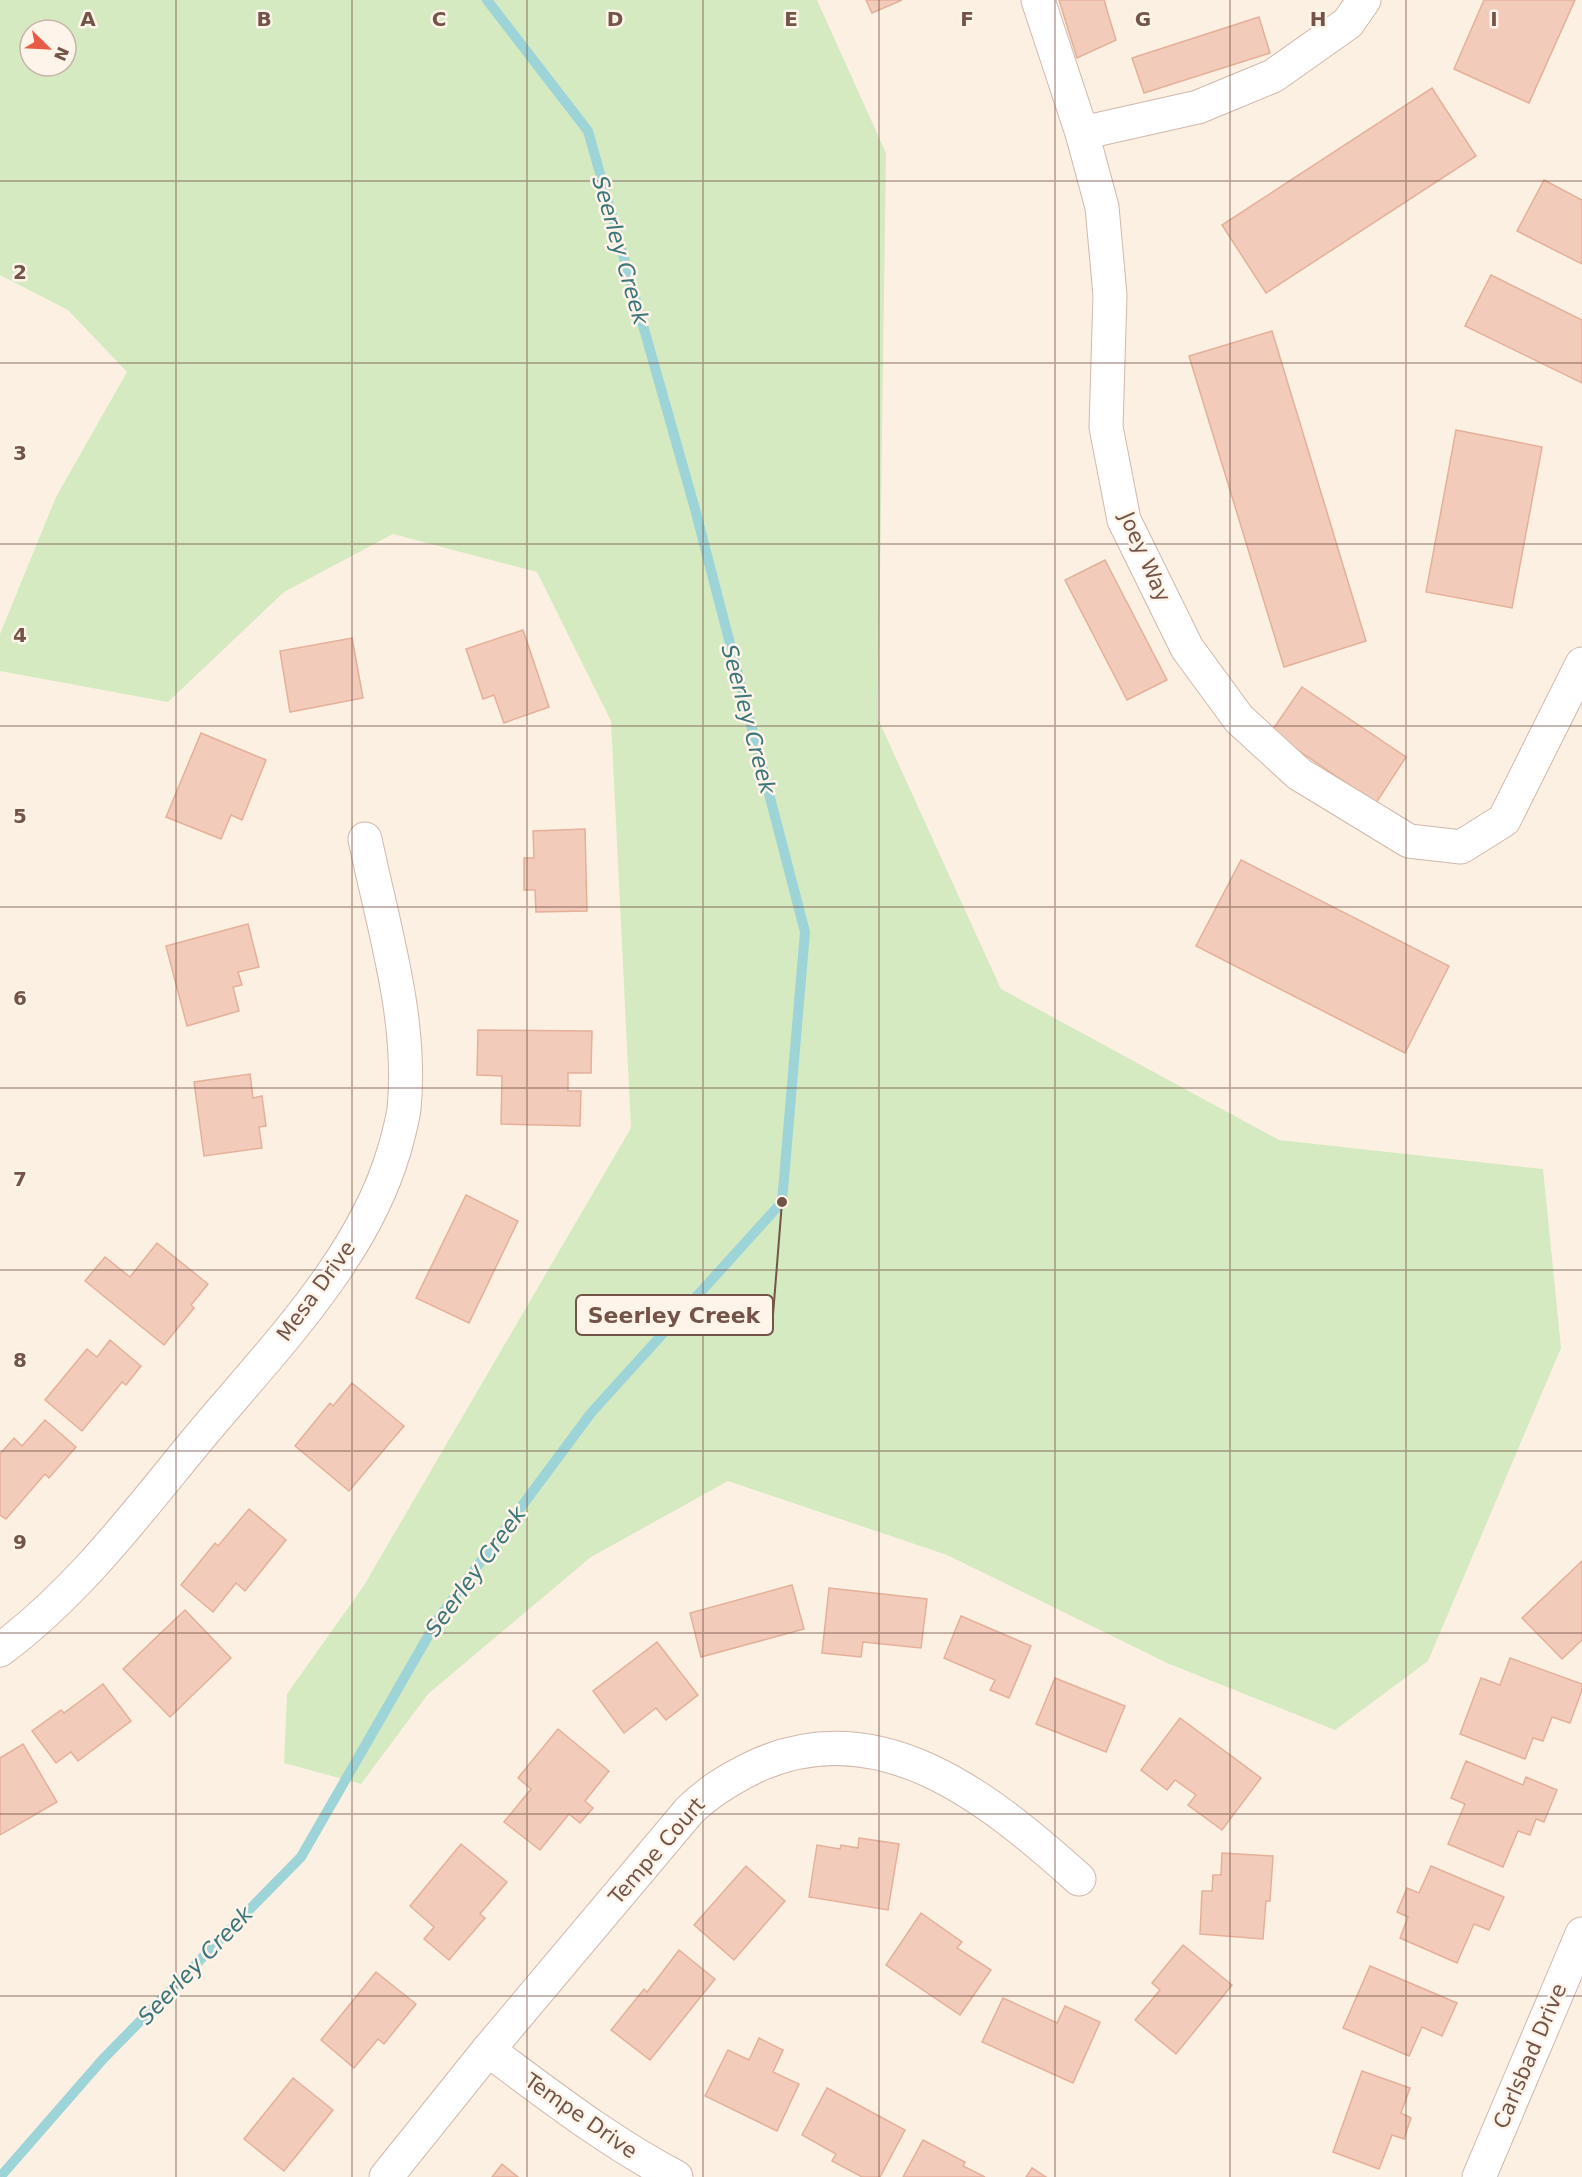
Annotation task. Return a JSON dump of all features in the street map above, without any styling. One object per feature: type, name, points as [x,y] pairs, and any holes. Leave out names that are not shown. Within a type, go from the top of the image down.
[{"type":"street","name":"Joey Way","points":[[1038,0],[1082,133],[1102,207],[1110,295],[1106,427],[1124,520],[1187,648],[1239,719],[1299,774],[1409,841],[1461,847],[1504,820],[1582,664]]},
{"type":"street","points":[[1082,133],[1198,107],[1274,76],[1348,23],[1364,0]]},
{"type":"street","name":"Mesa Drive","points":[[0,1650],[53,1606],[108,1547],[323,1288],[378,1196],[390,1163],[404,1110],[406,1050],[402,1013],[365,838]]},
{"type":"street","name":"Tempe Court","points":[[386,2177],[488,2050],[689,1811],[715,1788],[778,1756],[848,1749],[883,1754],[917,1765],[962,1787],[1011,1820],[1079,1879]]},
{"type":"street","name":"Carlsbad Drive","points":[[1479,2177],[1582,1934]]},
{"type":"street","name":"Tempe Drive","points":[[488,2050],[592,2126],[676,2177]]},
{"type":"green space","points":[[0,0],[817,0],[886,153],[878,719],[1001,989],[1279,1140],[1543,1169],[1561,1348],[1428,1661],[1335,1730],[1167,1663],[947,1555],[728,1481],[591,1557],[428,1694],[361,1784],[284,1763],[287,1694],[363,1587],[631,1128],[611,721],[537,572],[393,534],[284,592],[168,702],[0,671],[0,634],[56,497],[127,372],[68,310],[0,275]]},
{"type":"building","points":[[866,0],[902,0],[872,13]]},
{"type":"building","points":[[1059,0],[1104,0],[1116,40],[1077,58]]},
{"type":"building","points":[[1484,0],[1575,0],[1529,103],[1454,69]]},
{"type":"building","points":[[1259,17],[1270,53],[1144,93],[1132,58]]},
{"type":"building","points":[[1432,88],[1476,156],[1266,293],[1222,225]]},
{"type":"building","points":[[1544,180],[1582,200],[1582,264],[1517,231]]},
{"type":"building","points":[[1491,275],[1582,320],[1582,383],[1465,326]]},
{"type":"building","points":[[1272,331],[1366,641],[1284,667],[1189,356]]},
{"type":"building","points":[[1456,430],[1542,447],[1512,608],[1426,592]]},
{"type":"building","points":[[1105,560],[1167,680],[1127,700],[1065,580]]},
{"type":"building","points":[[523,630],[549,707],[504,723],[494,695],[483,699],[466,649]]},
{"type":"building","points":[[352,638],[363,698],[290,712],[280,651]]},
{"type":"building","points":[[1302,687],[1406,757],[1376,803],[1271,732]]},
{"type":"building","points":[[201,733],[266,760],[242,820],[231,815],[221,839],[166,817]]},
{"type":"building","points":[[585,829],[587,911],[536,912],[535,890],[524,890],[524,858],[534,858],[533,831]]},
{"type":"building","points":[[1241,860],[1449,966],[1405,1053],[1196,946]]},
{"type":"building","points":[[248,924],[259,967],[238,972],[242,985],[233,987],[239,1011],[187,1026],[166,946]]},
{"type":"building","points":[[478,1030],[592,1031],[591,1073],[568,1073],[568,1091],[581,1091],[580,1126],[501,1124],[502,1076],[477,1075]]},
{"type":"building","points":[[250,1074],[253,1098],[262,1096],[266,1126],[259,1127],[262,1148],[204,1156],[194,1082]]},
{"type":"building","points":[[466,1195],[518,1221],[469,1323],[416,1298]]},
{"type":"building","points":[[157,1243],[208,1284],[191,1305],[194,1308],[164,1345],[85,1281],[105,1257],[130,1277]]},
{"type":"building","points":[[110,1340],[141,1366],[126,1385],[122,1382],[82,1431],[45,1400],[87,1349],[97,1357]]},
{"type":"building","points":[[352,1383],[404,1426],[349,1491],[295,1446],[330,1403],[333,1406]]},
{"type":"building","points":[[45,1420],[76,1447],[49,1478],[45,1474],[6,1519],[0,1515],[0,1454],[14,1438],[22,1446]]},
{"type":"building","points":[[249,1509],[286,1540],[245,1591],[236,1583],[213,1612],[181,1585],[215,1543],[218,1546]]},
{"type":"building","points":[[1582,1561],[1582,1640],[1562,1659],[1522,1618]]},
{"type":"building","points":[[792,1585],[804,1629],[701,1657],[690,1613]]},
{"type":"building","points":[[829,1588],[927,1599],[921,1648],[863,1642],[861,1657],[822,1653]]},
{"type":"building","points":[[185,1610],[231,1658],[170,1717],[123,1669]]},
{"type":"building","points":[[961,1616],[1031,1646],[1009,1698],[990,1690],[995,1680],[944,1658]]},
{"type":"building","points":[[657,1642],[698,1695],[666,1720],[656,1708],[624,1733],[593,1691]]},
{"type":"building","points":[[1510,1658],[1582,1684],[1570,1723],[1552,1717],[1543,1741],[1533,1738],[1525,1759],[1460,1734],[1481,1678],[1500,1685]]},
{"type":"building","points":[[1055,1678],[1125,1706],[1106,1752],[1036,1724]]},
{"type":"building","points":[[103,1684],[131,1721],[78,1761],[71,1752],[56,1763],[32,1731],[61,1710],[64,1713]]},
{"type":"building","points":[[1180,1718],[1261,1778],[1222,1830],[1188,1805],[1196,1795],[1175,1780],[1167,1790],[1141,1770]]},
{"type":"building","points":[[558,1729],[609,1771],[585,1801],[593,1808],[580,1823],[569,1814],[540,1850],[504,1822],[531,1789],[518,1778]]},
{"type":"building","points":[[23,1744],[57,1802],[0,1835],[0,1758]]},
{"type":"building","points":[[1466,1761],[1523,1785],[1526,1777],[1557,1790],[1544,1822],[1536,1819],[1530,1835],[1518,1831],[1503,1867],[1448,1844],[1465,1804],[1451,1798]]},
{"type":"building","points":[[859,1838],[899,1844],[888,1910],[809,1897],[817,1845],[840,1849],[841,1845],[858,1848]]},
{"type":"building","points":[[461,1844],[507,1882],[480,1914],[485,1918],[449,1960],[424,1939],[434,1927],[410,1906]]},
{"type":"building","points":[[1222,1853],[1273,1856],[1270,1901],[1266,1901],[1263,1939],[1200,1934],[1202,1891],[1212,1891],[1213,1875],[1221,1875]]},
{"type":"building","points":[[746,1866],[785,1901],[734,1960],[694,1925]]},
{"type":"building","points":[[1431,1866],[1504,1897],[1489,1930],[1474,1924],[1457,1963],[1400,1938],[1408,1917],[1397,1912],[1407,1888],[1419,1893]]},
{"type":"building","points":[[921,1913],[962,1942],[957,1948],[991,1970],[960,2015],[886,1965]]},
{"type":"building","points":[[1183,1945],[1232,1985],[1176,2054],[1135,2020],[1160,1990],[1152,1983]]},
{"type":"building","points":[[679,1950],[715,1979],[650,2060],[611,2030],[644,1989],[647,1992]]},
{"type":"building","points":[[1370,1966],[1457,2003],[1442,2036],[1422,2027],[1409,2056],[1343,2028]]},
{"type":"building","points":[[376,1972],[416,2004],[384,2044],[378,2039],[354,2068],[321,2040]]},
{"type":"building","points":[[1003,1998],[1057,2023],[1065,2006],[1100,2022],[1073,2083],[982,2042]]},
{"type":"building","points":[[759,2038],[783,2050],[773,2072],[799,2084],[777,2131],[705,2096],[728,2050],[749,2060]]},
{"type":"building","points":[[1362,2071],[1410,2088],[1401,2113],[1411,2118],[1404,2139],[1392,2135],[1379,2169],[1333,2152]]},
{"type":"building","points":[[293,2078],[333,2110],[284,2171],[244,2139]]},
{"type":"building","points":[[827,2088],[905,2130],[880,2177],[862,2177],[832,2161],[836,2154],[802,2135]]},
{"type":"building","points":[[923,2140],[965,2162],[963,2166],[985,2177],[903,2177]]},
{"type":"building","points":[[502,2164],[518,2177],[492,2177]]},
{"type":"building","points":[[1032,2168],[1046,2177],[1026,2177]]},
{"type":"waterway","name":"Seerley Creek","points":[[0,2177],[103,2059],[301,1857],[438,1619],[591,1413],[782,1202],[805,932],[695,509],[588,131],[487,0]]},
{"type":"place","name":"Seerley Creek","points":[[782,1202]]}]
